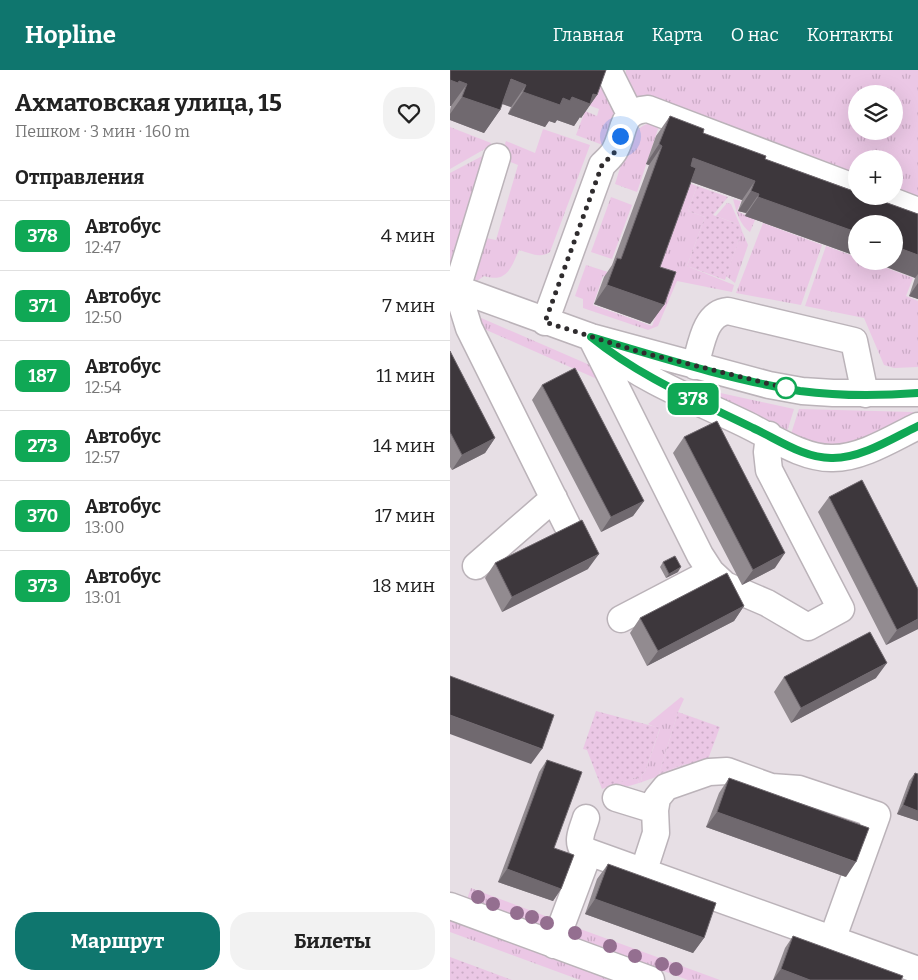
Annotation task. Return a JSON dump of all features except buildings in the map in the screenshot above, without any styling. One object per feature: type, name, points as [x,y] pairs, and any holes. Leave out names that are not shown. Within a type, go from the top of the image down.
[{"type":"street","points":[[608,70],[630,114]]},
{"type":"street","points":[[545,322],[602,165],[615,152],[625,122],[630,114],[638,110],[648,109],[848,185]]},
{"type":"street","points":[[497,157],[453,287],[469,328],[567,525]]},
{"type":"street","points":[[902,205],[918,211]]},
{"type":"street","points":[[453,287],[545,322],[591,337],[695,366],[802,391],[865,394],[918,393]]},
{"type":"street","points":[[695,366],[709,321],[721,312],[728,312],[854,341],[865,394]]},
{"type":"street","points":[[591,337],[646,377],[797,450],[831,459],[848,457],[918,426]]},
{"type":"street","points":[[591,337],[700,555],[711,572],[725,585],[767,603],[808,627],[841,609],[769,470],[767,452],[769,435]]},
{"type":"street","points":[[476,566],[554,498]]},
{"type":"street","points":[[621,619],[711,572]]},
{"type":"street","points":[[644,870],[656,833],[655,810],[657,798],[666,787],[709,772],[727,771],[771,787],[799,789],[877,815],[832,940]]},
{"type":"street","points":[[616,798],[655,810]]},
{"type":"street","points":[[586,818],[579,845],[583,850],[644,870],[918,970]]},
{"type":"street","points":[[554,944],[589,852]]},
{"type":"street","points":[[450,906],[651,980]]},
{"type":"green space","points":[[626,70],[918,70],[918,204],[903,198],[903,150],[848,150],[848,177],[629,93],[625,81]]},
{"type":"green space","points":[[599,75],[620,114],[608,147],[576,135],[585,111],[597,116],[599,109],[588,105]]},
{"type":"green space","points":[[651,123],[659,126],[637,192],[615,184],[623,157],[631,139],[643,126]]},
{"type":"green space","points":[[450,127],[491,143],[490,146],[450,169]]},
{"type":"green space","points":[[543,129],[590,145],[550,252],[539,255],[519,250],[510,268],[503,276],[492,278],[484,276],[477,281],[473,278],[486,238],[496,240],[518,165],[500,158],[506,141],[535,153]]},
{"type":"green space","points":[[488,153],[450,269],[450,173]]},
{"type":"green space","points":[[681,180],[697,186],[688,211],[705,217],[687,266],[734,285],[732,292],[677,281],[658,326],[648,330],[583,308],[583,299],[575,296],[586,265],[608,272],[606,277],[603,276],[593,305],[652,326],[665,291],[649,285]]},
{"type":"green space","points":[[697,186],[728,197],[713,215],[740,225],[742,231],[725,280],[687,266],[705,217],[688,211]]},
{"type":"green space","points":[[611,197],[632,205],[612,259],[591,252]]},
{"type":"green space","points":[[733,199],[741,201],[737,211],[755,220],[750,232],[741,222],[737,213]]},
{"type":"green space","points":[[727,203],[731,204],[740,225],[716,216]]},
{"type":"green space","points":[[763,223],[822,245],[801,305],[736,293]]},
{"type":"green space","points":[[742,231],[748,245],[735,283],[726,276]]},
{"type":"green space","points":[[826,246],[848,254],[848,270],[892,270],[913,278],[906,296],[918,301],[918,367],[894,368],[884,365],[864,318],[805,306]]},
{"type":"green space","points":[[472,314],[592,366],[606,383],[475,325]]},
{"type":"green space","points":[[716,392],[794,409],[786,435],[713,398]]},
{"type":"green space","points":[[799,409],[913,412],[916,414],[849,448],[821,447],[790,437]]},
{"type":"green space","points":[[681,697],[684,699],[678,712],[659,774],[683,765],[684,767],[642,782],[641,776],[645,772],[660,729],[648,724]]},
{"type":"green space","points":[[596,711],[660,728],[645,772],[641,776],[642,782],[639,783],[637,777],[615,784],[616,790],[611,792],[609,786],[602,789],[587,750],[583,749]]},
{"type":"green space","points":[[678,712],[720,727],[707,762],[682,765],[659,774]]},
{"type":"green space","points":[[637,777],[639,783],[616,790],[614,784]]},
{"type":"green space","points":[[471,888],[556,920],[552,930],[467,899]]},
{"type":"green space","points":[[450,920],[614,980],[580,980],[450,932]]},
{"type":"green space","points":[[572,926],[720,980],[688,980],[568,936]]},
{"type":"green space","points":[[450,957],[512,980],[450,980]]},
{"type":"bus line","name":"378","points":[[918,393],[865,394],[802,391],[769,385],[640,352],[591,337],[611,354],[646,377],[797,450],[813,455],[831,459],[848,457],[918,426]]},
{"type":"route","points":[[620,136],[615,152],[602,165],[545,322],[640,352],[786,388]]}]
